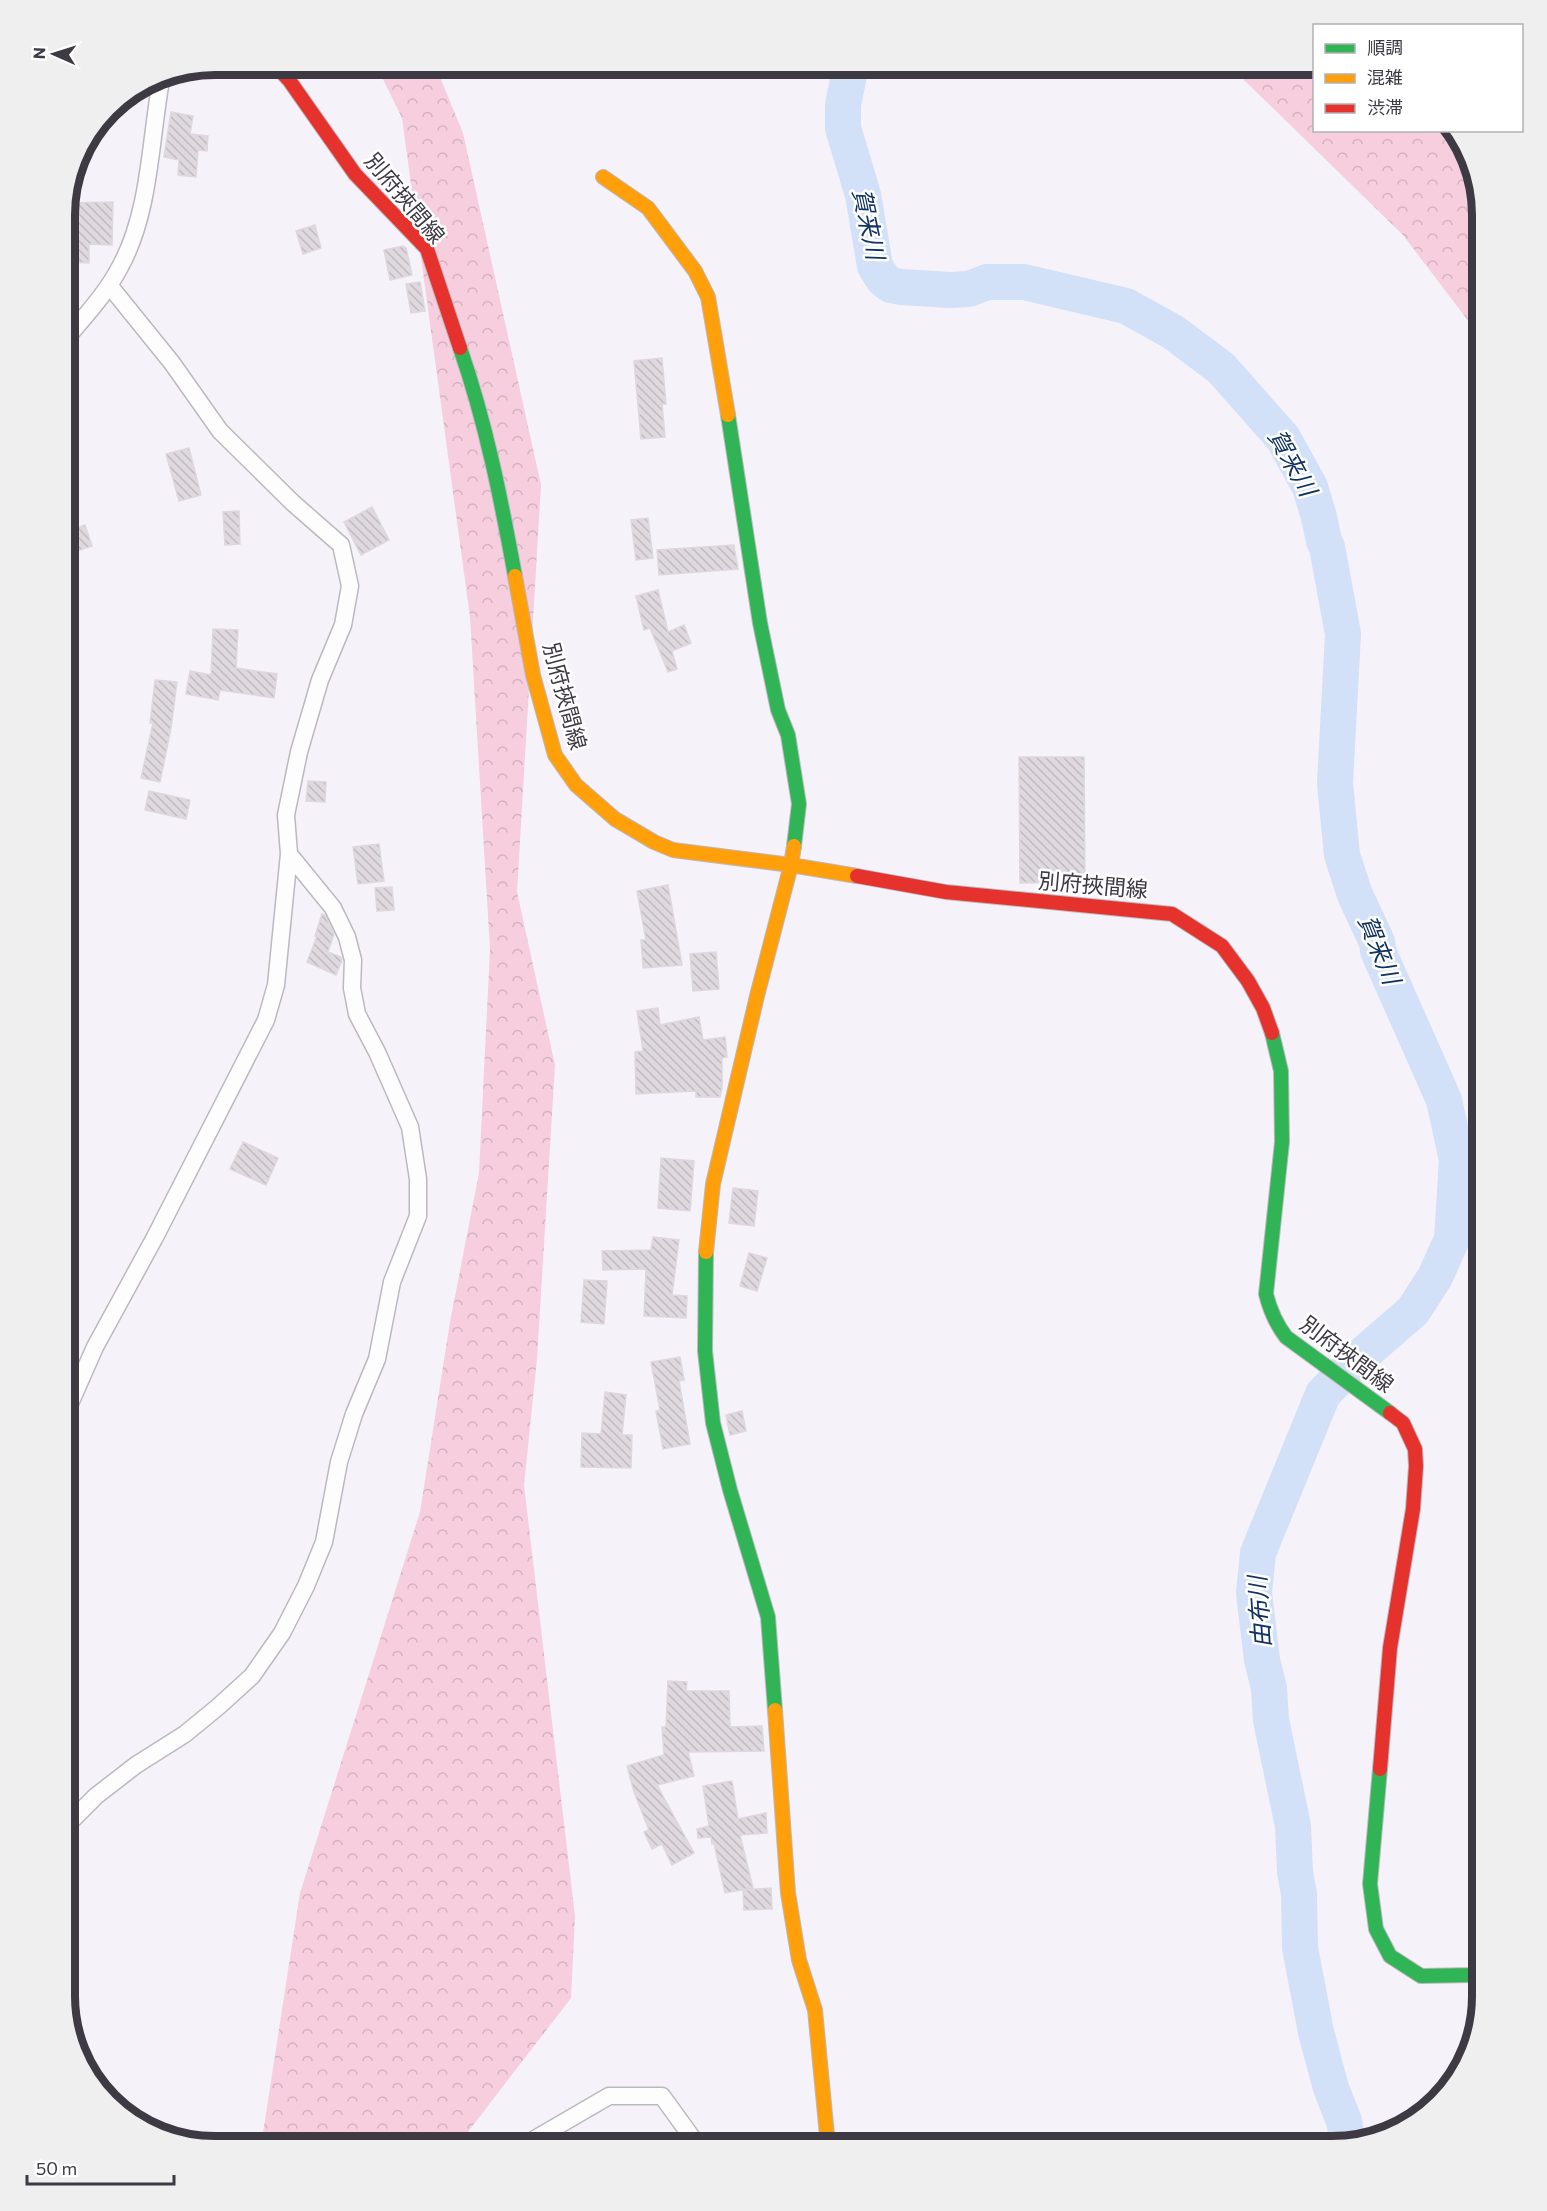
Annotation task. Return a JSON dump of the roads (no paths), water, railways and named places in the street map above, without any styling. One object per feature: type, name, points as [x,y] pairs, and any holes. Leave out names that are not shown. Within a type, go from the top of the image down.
[{"type":"main road","name":"別府挾間線","points":[[284,75],[355,174],[427,249],[479,403],[499,485],[533,675],[555,755],[576,785],[615,819],[654,842],[673,850],[791,865],[946,892],[1172,914],[1222,946],[1248,981],[1271,1027],[1281,1071],[1282,1142],[1266,1294],[1269,1307],[1286,1337],[1403,1423],[1415,1449],[1413,1509],[1390,1648],[1370,1884],[1376,1929],[1390,1956],[1421,1976],[1472,1975]]},
{"type":"main road","points":[[603,177],[648,208],[682,251],[708,297],[760,623],[778,710],[788,735],[797,792],[798,804],[791,865],[757,996],[713,1184],[705,1261],[705,1351],[713,1423],[730,1490],[768,1617],[788,1893],[799,1960],[814,2010],[827,2136]]},
{"type":"street","points":[[75,328],[120,268],[137,227],[160,86]]},
{"type":"street","points":[[75,1390],[95,1347],[155,1237],[266,1020],[276,985],[289,854],[286,815],[299,752],[320,680],[343,625],[350,586],[340,545],[220,432],[172,363],[109,285]]},
{"type":"street","points":[[75,1816],[96,1796],[136,1765],[185,1734],[219,1706],[252,1676],[282,1633],[306,1586],[324,1542],[339,1462],[354,1414],[377,1359],[392,1282],[418,1216],[418,1179],[410,1128],[377,1052],[357,1014],[352,988],[353,960],[348,937],[333,908],[289,854]]},
{"type":"street","points":[[540,2136],[609,2096],[662,2096],[691,2136]]},
{"type":"waterway","name":"賀来川","points":[[849,75],[843,105],[843,128],[863,195],[875,266],[883,279],[891,285],[902,287],[950,290],[969,289],[987,282],[1024,282],[1126,306],[1173,332],[1221,368],[1283,438],[1310,487],[1327,547],[1343,634],[1335,783],[1342,855],[1355,895],[1377,942],[1378,951],[1444,1100],[1457,1160],[1452,1239],[1435,1277],[1413,1311],[1353,1363],[1323,1394],[1258,1553],[1254,1593],[1262,1660],[1269,1688],[1271,1720],[1293,1826],[1295,1872],[1299,1894],[1300,1948],[1316,2032],[1347,2135]]},
{"type":"water label","name":"由布川","points":[[1260,1612]]}]
